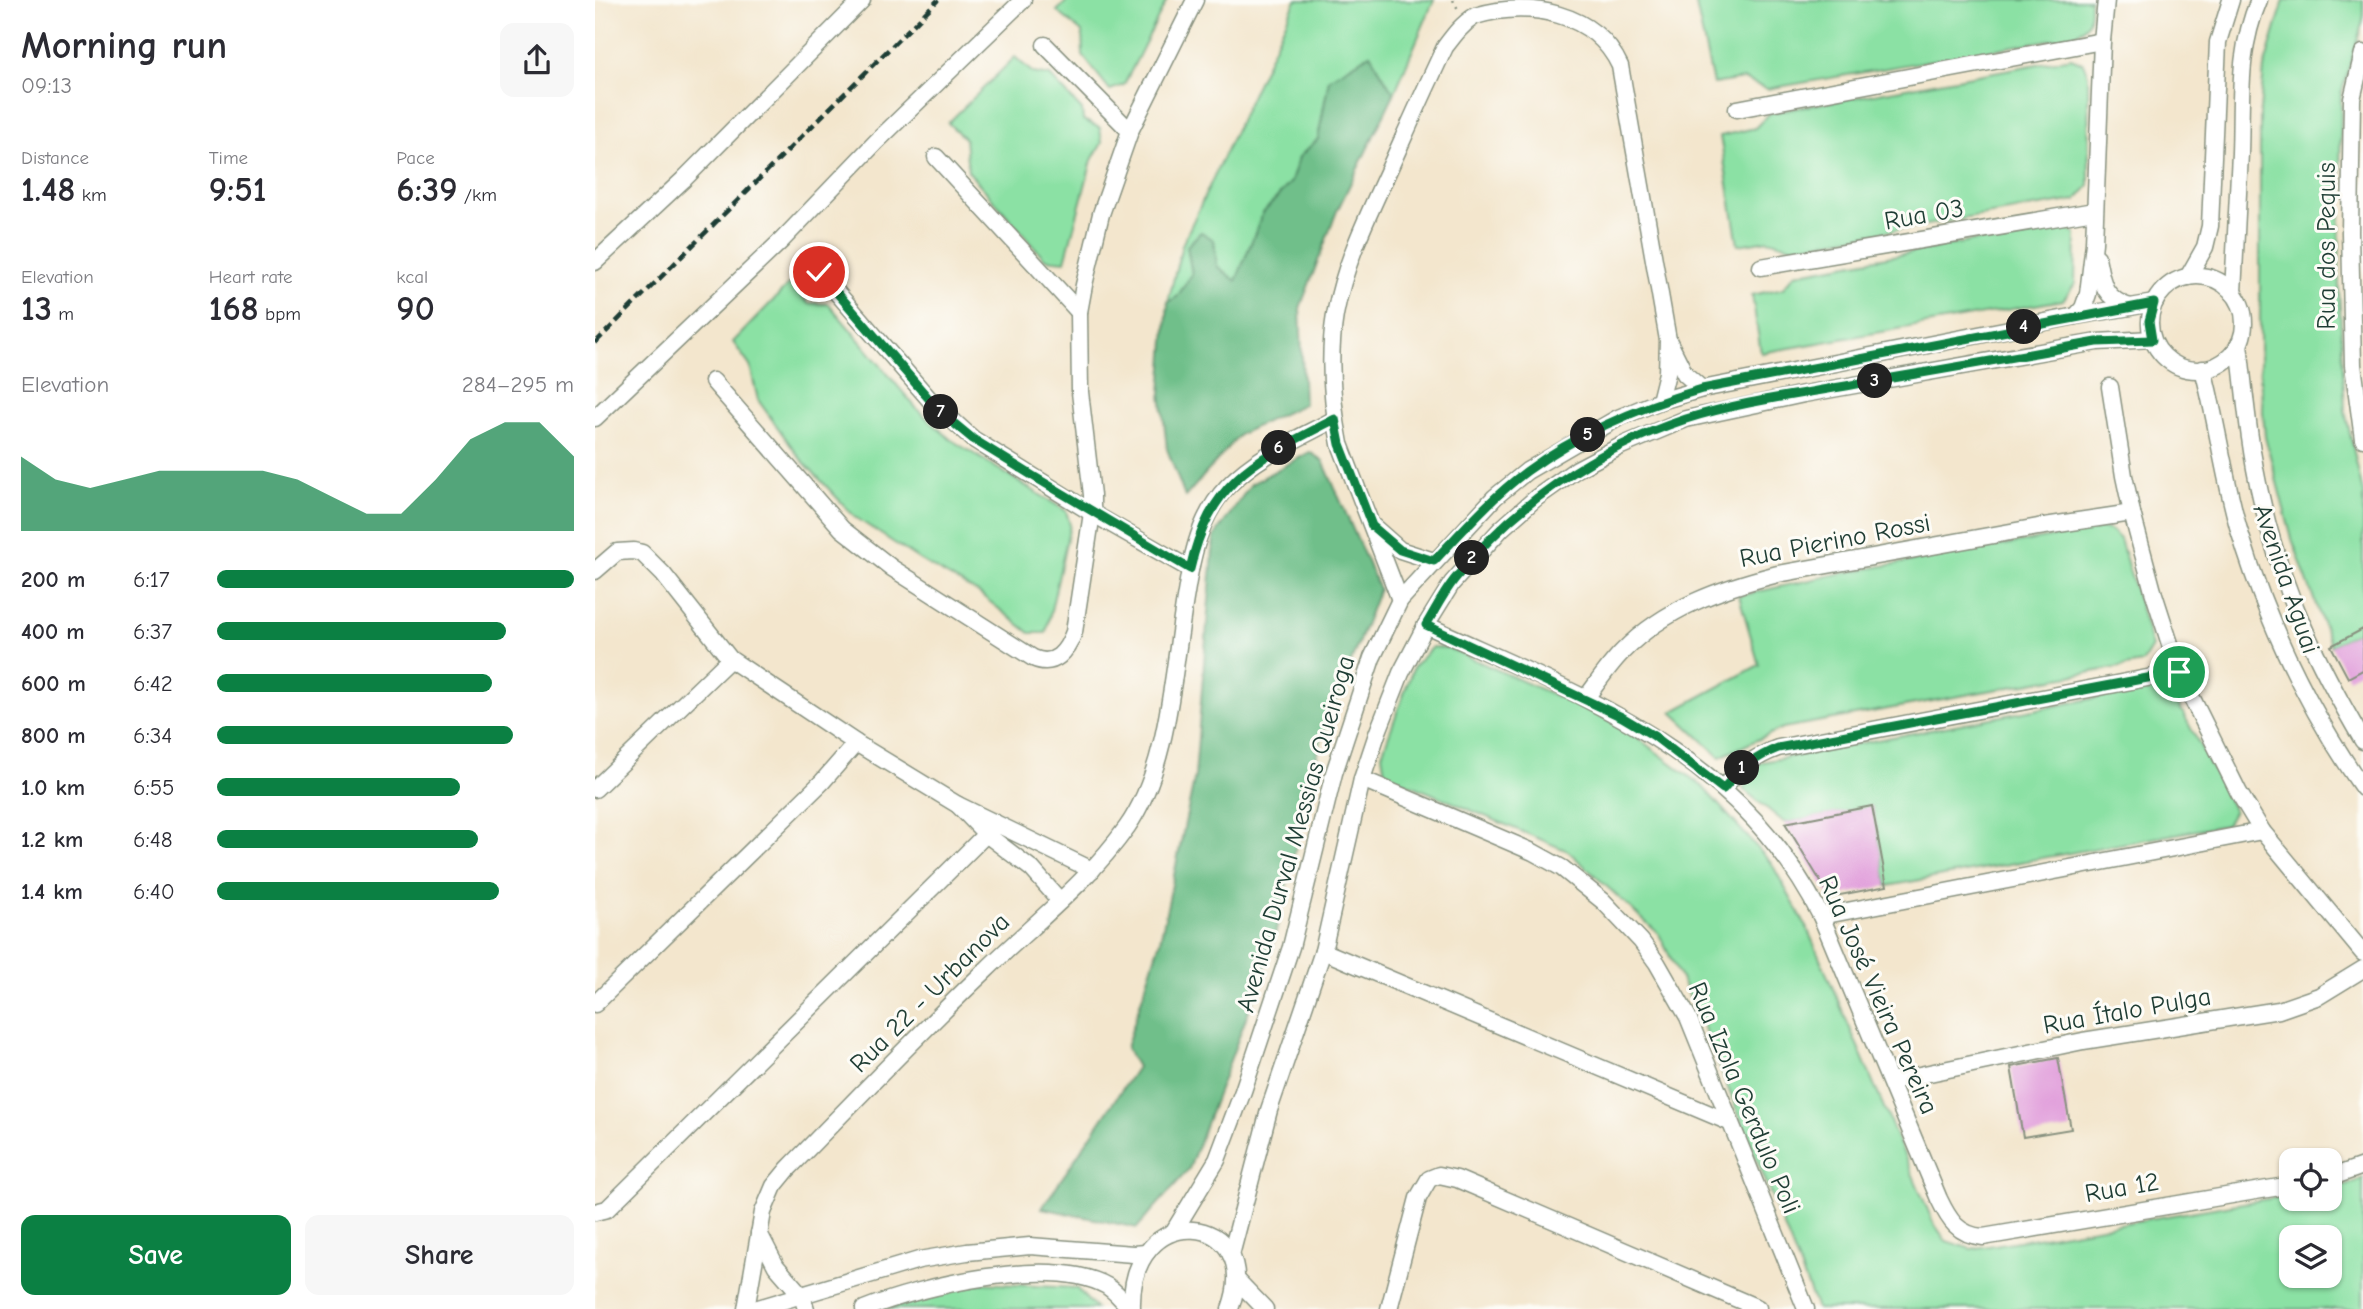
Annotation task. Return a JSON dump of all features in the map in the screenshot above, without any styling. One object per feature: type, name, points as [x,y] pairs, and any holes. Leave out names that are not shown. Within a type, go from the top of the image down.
[{"type":"street","points":[[595,262],[683,180],[862,0]]},
{"type":"street","points":[[595,418],[782,240],[876,142],[1023,0]]},
{"type":"street","points":[[713,381],[827,514],[853,538],[892,568],[1033,658],[1050,662],[1057,658],[1069,646],[1074,632],[1092,513],[1080,392],[1079,312],[1101,214],[1130,131],[1195,0]]},
{"type":"street","points":[[2076,316],[2086,302],[2094,243],[2106,0]]},
{"type":"street","points":[[2188,277],[2205,247],[2210,226],[2218,42],[2231,0]]},
{"type":"street","points":[[2233,293],[2213,279],[2200,276],[2174,282],[2162,291],[2154,303],[2149,321],[2152,340],[2157,349],[2172,363],[2203,369],[2217,365],[2230,356],[2239,344],[2243,331],[2243,318],[2233,293],[2240,150],[2240,73],[2251,19],[2259,0]]},
{"type":"street","points":[[1400,600],[1340,444],[1335,419],[1332,372],[1335,317],[1344,276],[1359,235],[1445,47],[1460,28],[1495,7],[1517,3],[1556,5],[1598,33],[1620,66],[1668,340],[1667,373],[1660,401]]},
{"type":"street","points":[[1737,109],[2102,41]]},
{"type":"street","points":[[1045,45],[1130,131]]},
{"type":"street","name":"Rua dos Pequis","points":[[2363,53],[2352,99],[2350,232],[2353,365],[2363,439]]},
{"type":"street","points":[[936,157],[1079,312]]},
{"type":"street","name":"Rua 03","points":[[1761,267],[2094,211]]},
{"type":"street","points":[[2094,243],[2106,292],[2113,299],[2133,308]]},
{"type":"street","points":[[819,272],[930,400],[973,439],[1092,513],[1190,569]]},
{"type":"street","name":"Avenida Durval Messias Queiroga","points":[[1174,1231],[1217,1160],[1243,1091],[1291,947],[1334,773],[1372,658],[1400,600],[1495,497],[1527,471],[1618,418],[1660,401],[1702,389],[2154,303]]},
{"type":"street","points":[[1668,340],[1685,374],[1702,389]]},
{"type":"street","name":"Avenida Durval Messias Queiroga","points":[[1231,1255],[1269,1110],[1323,951],[1362,779],[1401,673],[1426,625],[1452,583],[1472,558],[1536,498],[1577,470],[1621,446],[1686,419],[1804,394],[2097,342],[2152,340]]},
{"type":"street","name":"Avenida Aguai","points":[[2239,344],[2256,469],[2271,538],[2297,617],[2327,680],[2363,741]]},
{"type":"street","name":"Avenida Aguai","points":[[2203,369],[2239,528],[2259,590],[2294,674],[2338,752],[2363,788]]},
{"type":"street","points":[[2110,387],[2123,476],[2153,592],[2179,672],[2239,793],[2262,831],[2363,953]]},
{"type":"street","name":"Rua 22 - Urbanova","points":[[746,1309],[759,1233],[766,1203],[774,1186],[985,970],[1092,870],[1127,827],[1146,794],[1163,740],[1190,569],[1202,527],[1218,498],[1257,461],[1335,419]]},
{"type":"street","name":"Rua Pierino Rossi","points":[[1586,698],[1612,663],[1641,634],[1700,599],[1738,584],[2038,527],[2132,513]]},
{"type":"street","points":[[1372,526],[1400,550],[1434,561]]},
{"type":"street","points":[[595,571],[617,552],[634,551],[642,554],[663,574],[730,659],[990,828],[1060,901]]},
{"type":"street","name":"Rua José Vieira Pereira","points":[[1426,625],[1586,698],[1654,736],[1723,789],[1775,842],[1798,874],[1821,916],[1948,1217],[1963,1232]]},
{"type":"street","points":[[595,789],[730,659]]},
{"type":"street","points":[[1723,789],[1736,773],[1758,755],[1778,748],[2179,672]]},
{"type":"street","points":[[595,1004],[822,782],[856,743]]},
{"type":"street","name":"Rua Izola Gerdulo Poli","points":[[1362,779],[1533,852],[1562,868],[1603,901],[1641,941],[1668,980],[1688,1017],[1806,1309]]},
{"type":"street","points":[[990,828],[1092,870]]},
{"type":"street","points":[[595,1212],[607,1209],[990,828]]},
{"type":"street","points":[[1821,916],[2262,831]]},
{"type":"street","points":[[1323,951],[1729,1122]]},
{"type":"street","name":"Rua Ítalo Pulga","points":[[1891,1081],[2083,1041],[2279,1010],[2319,996],[2363,968]]},
{"type":"street","points":[[2342,1173],[2363,1166]]},
{"type":"street","points":[[1389,1309],[1418,1198],[1429,1179],[1439,1175],[1457,1179],[1758,1308]]},
{"type":"street","name":"Rua 12","points":[[1963,1232],[1983,1237],[2279,1187]]},
{"type":"street","points":[[1131,1309],[1137,1269],[1146,1253],[1160,1239],[1174,1231],[1200,1230],[1212,1235],[1224,1245],[1236,1267],[1237,1280],[1230,1309]]},
{"type":"street","points":[[759,1233],[776,1266],[804,1302]]},
{"type":"street","points":[[755,1309],[804,1302],[919,1260],[992,1248],[1042,1246],[1146,1253]]},
{"type":"street","points":[[864,1309],[933,1286],[1018,1274],[1067,1276],[1097,1282],[1114,1292],[1131,1309]]},
{"type":"street","points":[[1237,1280],[1265,1309]]},
{"type":"green space","points":[[1068,0],[1167,0],[1124,85],[1110,90],[1083,56],[1082,32],[1057,11]]},
{"type":"green space","points":[[1296,0],[1434,0],[1394,94],[1370,54],[1329,79],[1318,139],[1299,157],[1291,182],[1263,213],[1236,282],[1217,266],[1214,240],[1201,232],[1187,246],[1192,274],[1177,297],[1168,302],[1182,245]]},
{"type":"green space","points":[[1695,0],[2090,0],[2090,13],[2086,26],[2072,36],[1767,89],[1743,79],[1713,84]]},
{"type":"green space","points":[[2284,0],[2363,0],[2363,21],[2341,94],[2339,286],[2345,411],[2363,493],[2363,629],[2331,646],[2292,539],[2265,437],[2260,375],[2260,110],[2264,68]]},
{"type":"green space","points":[[1370,54],[1394,94],[1337,211],[1300,308],[1304,404],[1240,434],[1185,497],[1167,449],[1161,393],[1168,302],[1177,297],[1192,274],[1187,246],[1201,232],[1214,240],[1217,266],[1236,281],[1263,213],[1291,182],[1299,157],[1318,139],[1329,79]]},
{"type":"green space","points":[[1015,57],[1033,73],[1050,76],[1082,110],[1083,120],[1100,128],[1102,143],[1092,160],[1065,261],[1045,259],[968,171],[965,139],[948,123]]},
{"type":"green space","points":[[2071,58],[2083,63],[2088,75],[2089,186],[2076,200],[1794,247],[1768,240],[1738,245],[1720,136],[1755,128],[1770,113]]},
{"type":"green space","points":[[2060,225],[2076,234],[2075,284],[2063,300],[1761,353],[1752,295],[1783,288],[1795,274]]},
{"type":"green space","points":[[790,283],[808,303],[829,304],[917,409],[950,439],[1066,511],[1070,525],[1046,633],[1030,633],[980,594],[920,560],[855,517],[800,458],[758,400],[750,366],[733,342]]},
{"type":"green space","points":[[1310,452],[1323,461],[1379,589],[1321,740],[1271,952],[1189,1169],[1137,1228],[1042,1208],[1137,1067],[1126,1048],[1160,941],[1195,776],[1214,537],[1251,484]]},
{"type":"green space","points":[[2103,528],[2112,531],[2120,539],[2152,647],[2142,663],[1783,728],[1720,757],[1672,712],[1759,665],[1739,596],[1837,574]]},
{"type":"green space","points":[[1432,647],[1448,648],[1619,724],[1702,786],[1772,864],[1807,928],[1933,1222],[1946,1241],[1971,1249],[2279,1197],[2279,1211],[2342,1211],[2342,1186],[2363,1178],[2363,1309],[1817,1309],[1699,1016],[1659,934],[1568,851],[1385,774],[1382,754],[1414,666]]},
{"type":"green space","points":[[2153,687],[2172,692],[2234,811],[2226,825],[1887,886],[1872,807],[1785,823],[1743,789],[1757,763]]},
{"type":"green space","points":[[979,1283],[1076,1288],[1096,1309],[888,1309],[939,1288]]},
{"type":"building","points":[[2363,629],[2363,670],[2348,678],[2331,646]]},
{"type":"building","points":[[1872,806],[1887,886],[1830,897],[1785,823]]},
{"type":"building","points":[[2058,1058],[2071,1129],[2023,1137],[2011,1067]]},
{"type":"railway","points":[[595,343],[938,0]]},
{"type":"route","points":[[819,272],[930,400],[973,439],[1092,513],[1190,569],[1202,527],[1227,487],[1240,474],[1279,447],[1335,419],[1340,444],[1372,526],[1400,550],[1434,561],[1495,497],[1527,471],[1618,418],[1660,401],[1702,389],[2154,303],[2149,321],[2152,340],[2097,342],[1749,404],[1686,419],[1621,446],[1577,470],[1536,498],[1501,528],[1452,583],[1426,625],[1622,717],[1654,736],[1723,789],[1736,773],[1758,755],[1778,748],[2179,672]]}]
